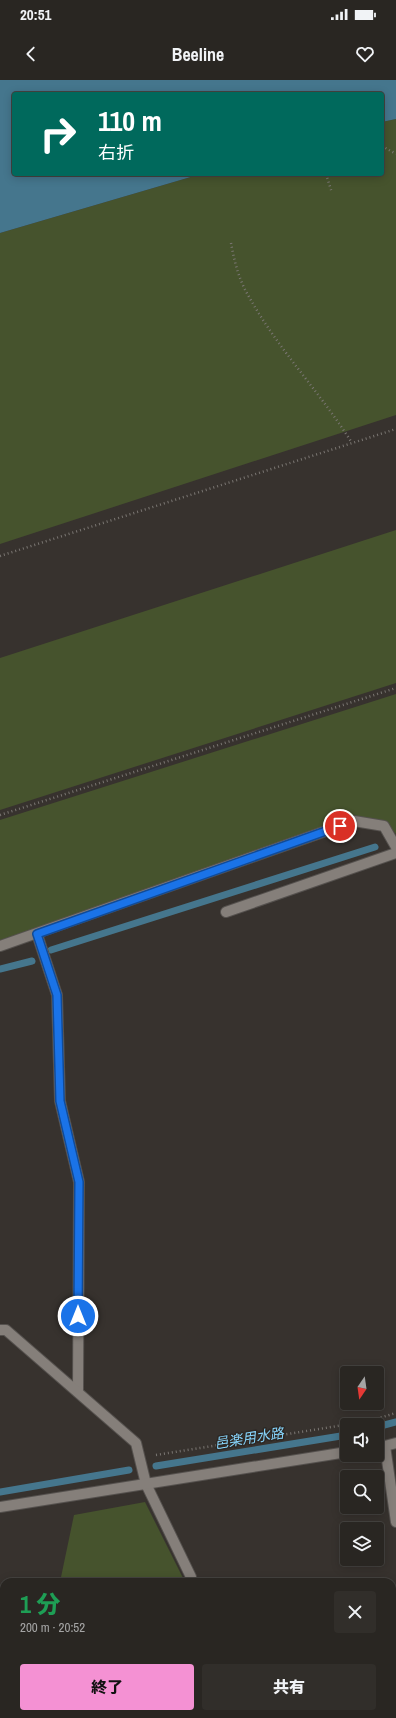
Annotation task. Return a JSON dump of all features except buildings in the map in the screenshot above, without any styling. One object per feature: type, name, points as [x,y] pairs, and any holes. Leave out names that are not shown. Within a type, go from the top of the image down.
[{"type":"street","points":[[0,946],[354,821],[384,826],[396,847]]},
{"type":"street","points":[[226,912],[396,853]]},
{"type":"street","points":[[37,934],[57,995],[60,1101],[79,1182],[78,1392]]},
{"type":"street","points":[[0,1330],[6,1330],[136,1443],[146,1484],[191,1578]]},
{"type":"street","points":[[384,1446],[396,1443]]},
{"type":"street","points":[[0,1507],[340,1453]]},
{"type":"street","points":[[384,1462],[396,1522]]},
{"type":"path","points":[[384,147],[396,154]]},
{"type":"path","points":[[327,176],[332,193]]},
{"type":"path","points":[[231,243],[247,294],[276,340],[331,411],[352,443]]},
{"type":"path","points":[[0,556],[396,429]]},
{"type":"path","points":[[0,815],[396,688]]},
{"type":"path","points":[[139,1458],[368,1421],[396,1413]]},
{"type":"green space","points":[[396,119],[396,415],[0,544],[0,233],[194,176],[384,176],[384,122]]},
{"type":"green space","points":[[396,530],[396,683],[0,810],[0,658]]},
{"type":"green space","points":[[396,694],[396,834],[384,822],[346,830],[0,943],[0,820]]},
{"type":"green space","points":[[145,1502],[183,1578],[61,1578],[74,1515]]},
{"type":"water","points":[[0,80],[396,80],[396,119],[384,122],[384,92],[12,92],[12,176],[194,176],[0,233]]},
{"type":"waterway","points":[[51,950],[375,847]]},
{"type":"waterway","points":[[0,969],[32,961]]},
{"type":"waterway","name":"邑楽用水路","points":[[384,1425],[396,1422]]},
{"type":"waterway","name":"邑楽用水路","points":[[156,1466],[340,1436]]},
{"type":"waterway","name":"邑楽用水路","points":[[0,1492],[129,1470]]},
{"type":"route","points":[[78,1316],[79,1182],[60,1101],[57,995],[37,934],[340,826]]}]
